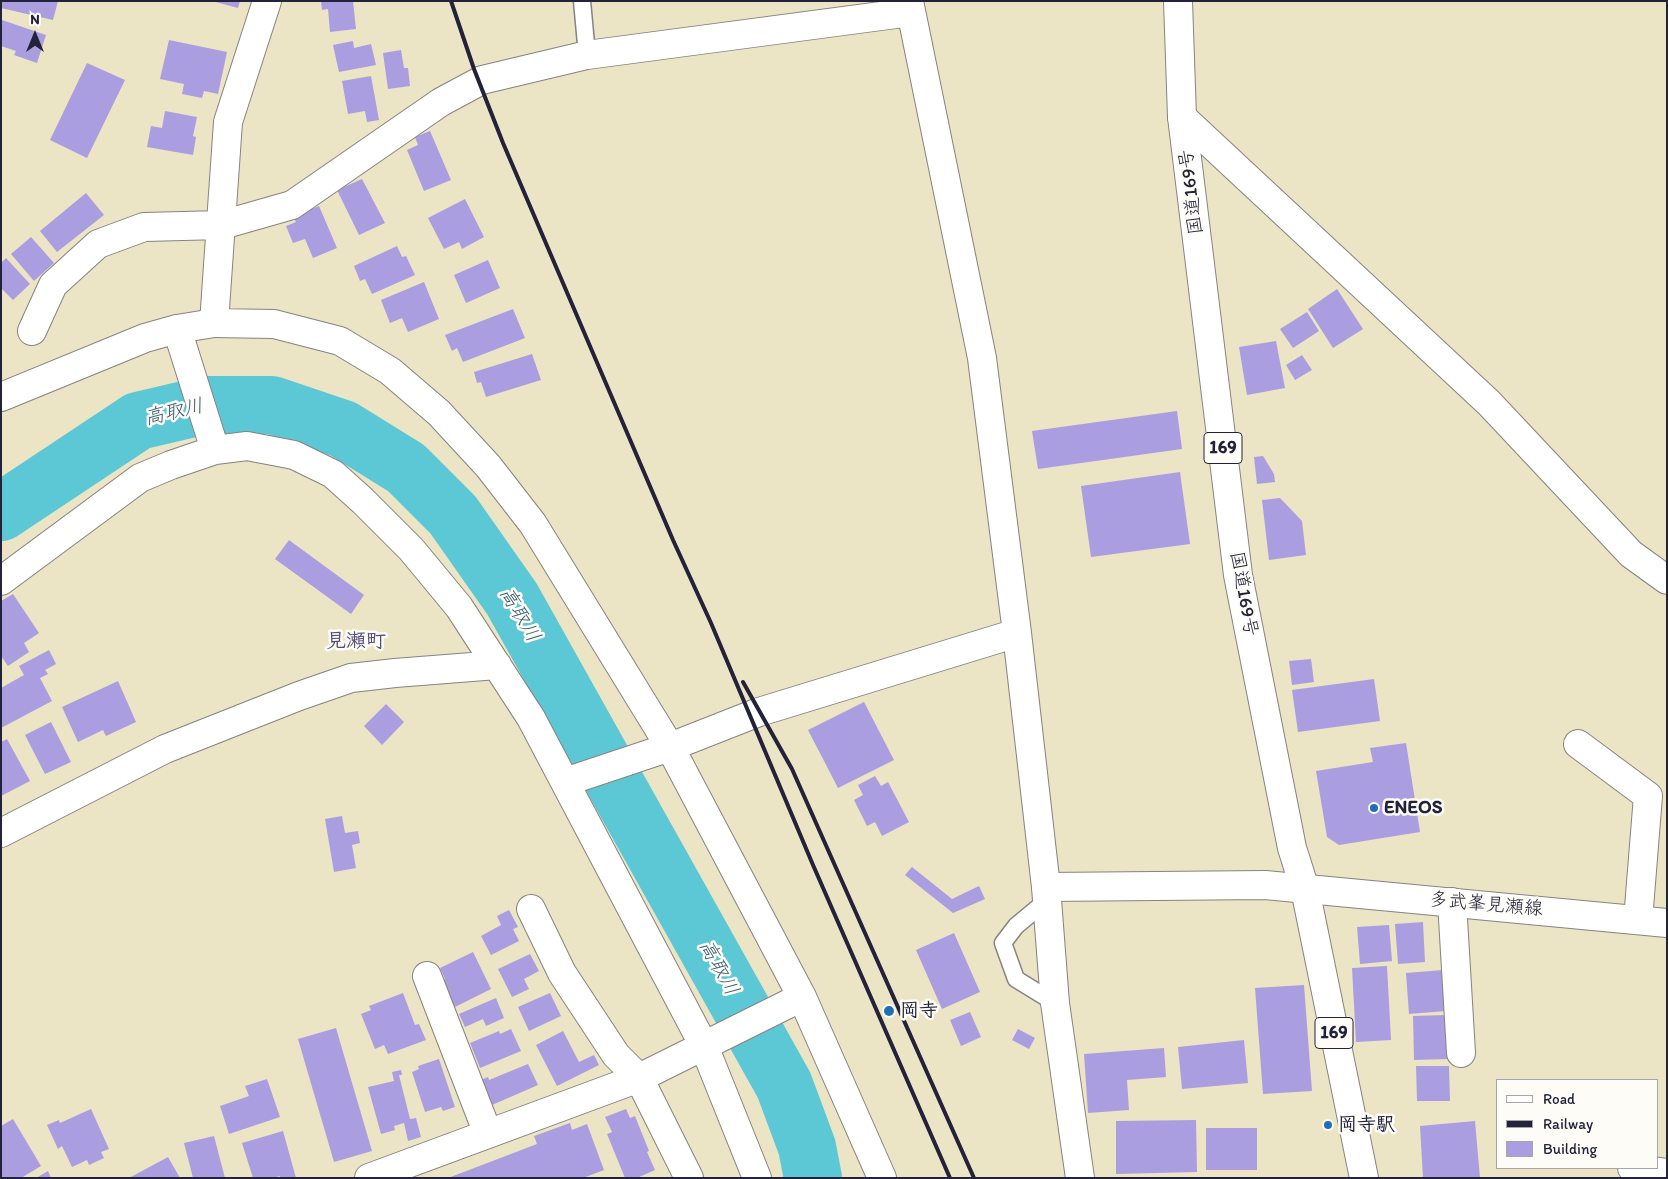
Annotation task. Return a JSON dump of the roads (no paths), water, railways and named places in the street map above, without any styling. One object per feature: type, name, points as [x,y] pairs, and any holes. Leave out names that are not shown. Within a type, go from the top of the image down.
[{"type":"main road","points":[[214,324],[228,122],[267,1]]},
{"type":"main road","name":"国道169号","points":[[1178,1],[1182,116],[1238,576],[1292,848],[1305,888],[1364,1178]]},
{"type":"main road","points":[[32,331],[52,285],[98,244],[144,227],[222,225],[292,205],[440,102],[482,80],[587,55],[910,7],[982,358],[1017,633],[1046,894],[1055,1003],[1080,1178]]},
{"type":"main road","points":[[1182,116],[1489,402],[1631,554],[1667,580]]},
{"type":"main road","points":[[1,397],[145,338],[177,329],[214,324],[274,324],[340,341],[390,371],[439,413],[488,466],[533,524],[796,999],[882,1178]]},
{"type":"main road","points":[[177,329],[213,443]]},
{"type":"main road","points":[[1,580],[140,478],[171,465],[213,443],[247,446],[294,454],[333,474],[363,501],[411,550],[460,607],[570,780],[711,1042],[758,1178]]},
{"type":"main road","points":[[570,780],[659,750],[759,712],[1017,633]]},
{"type":"main road","points":[[1,832],[165,749],[299,696],[351,678],[497,665]]},
{"type":"main road","points":[[1578,744],[1648,796],[1638,920]]},
{"type":"main road","name":"多武峯見瀬線","points":[[1046,894],[1265,885],[1667,923]]},
{"type":"main road","points":[[1452,902],[1461,1053]]},
{"type":"main road","points":[[531,909],[562,973],[616,1055],[639,1078],[682,1175]]},
{"type":"main road","points":[[427,976],[488,1134]]},
{"type":"main road","points":[[369,1178],[639,1078],[796,999]]},
{"type":"main road","points":[[1639,1169],[1667,1173]]},
{"type":"lane","points":[[582,1],[587,55]]},
{"type":"lane","points":[[1046,894],[1016,926],[1004,943],[1016,979],[1055,1003]]},
{"type":"waterway","name":"高取川","points":[[1,512],[138,421],[206,405],[272,405],[343,429],[406,468],[453,515],[512,599],[784,1085],[807,1147],[813,1178]]},
{"type":"railway","points":[[451,1],[474,69],[503,143],[673,540],[711,623],[813,865],[950,1178]]},
{"type":"railway","points":[[743,682],[792,769],[974,1178]]},
{"type":"place","name":"ENEOS","points":[[1374,808]]},
{"type":"place","name":"岡寺","points":[[889,1011]]},
{"type":"place","name":"岡寺駅","points":[[1328,1125]]},
{"type":"district","name":"見瀬町","points":[[356,642]]}]
